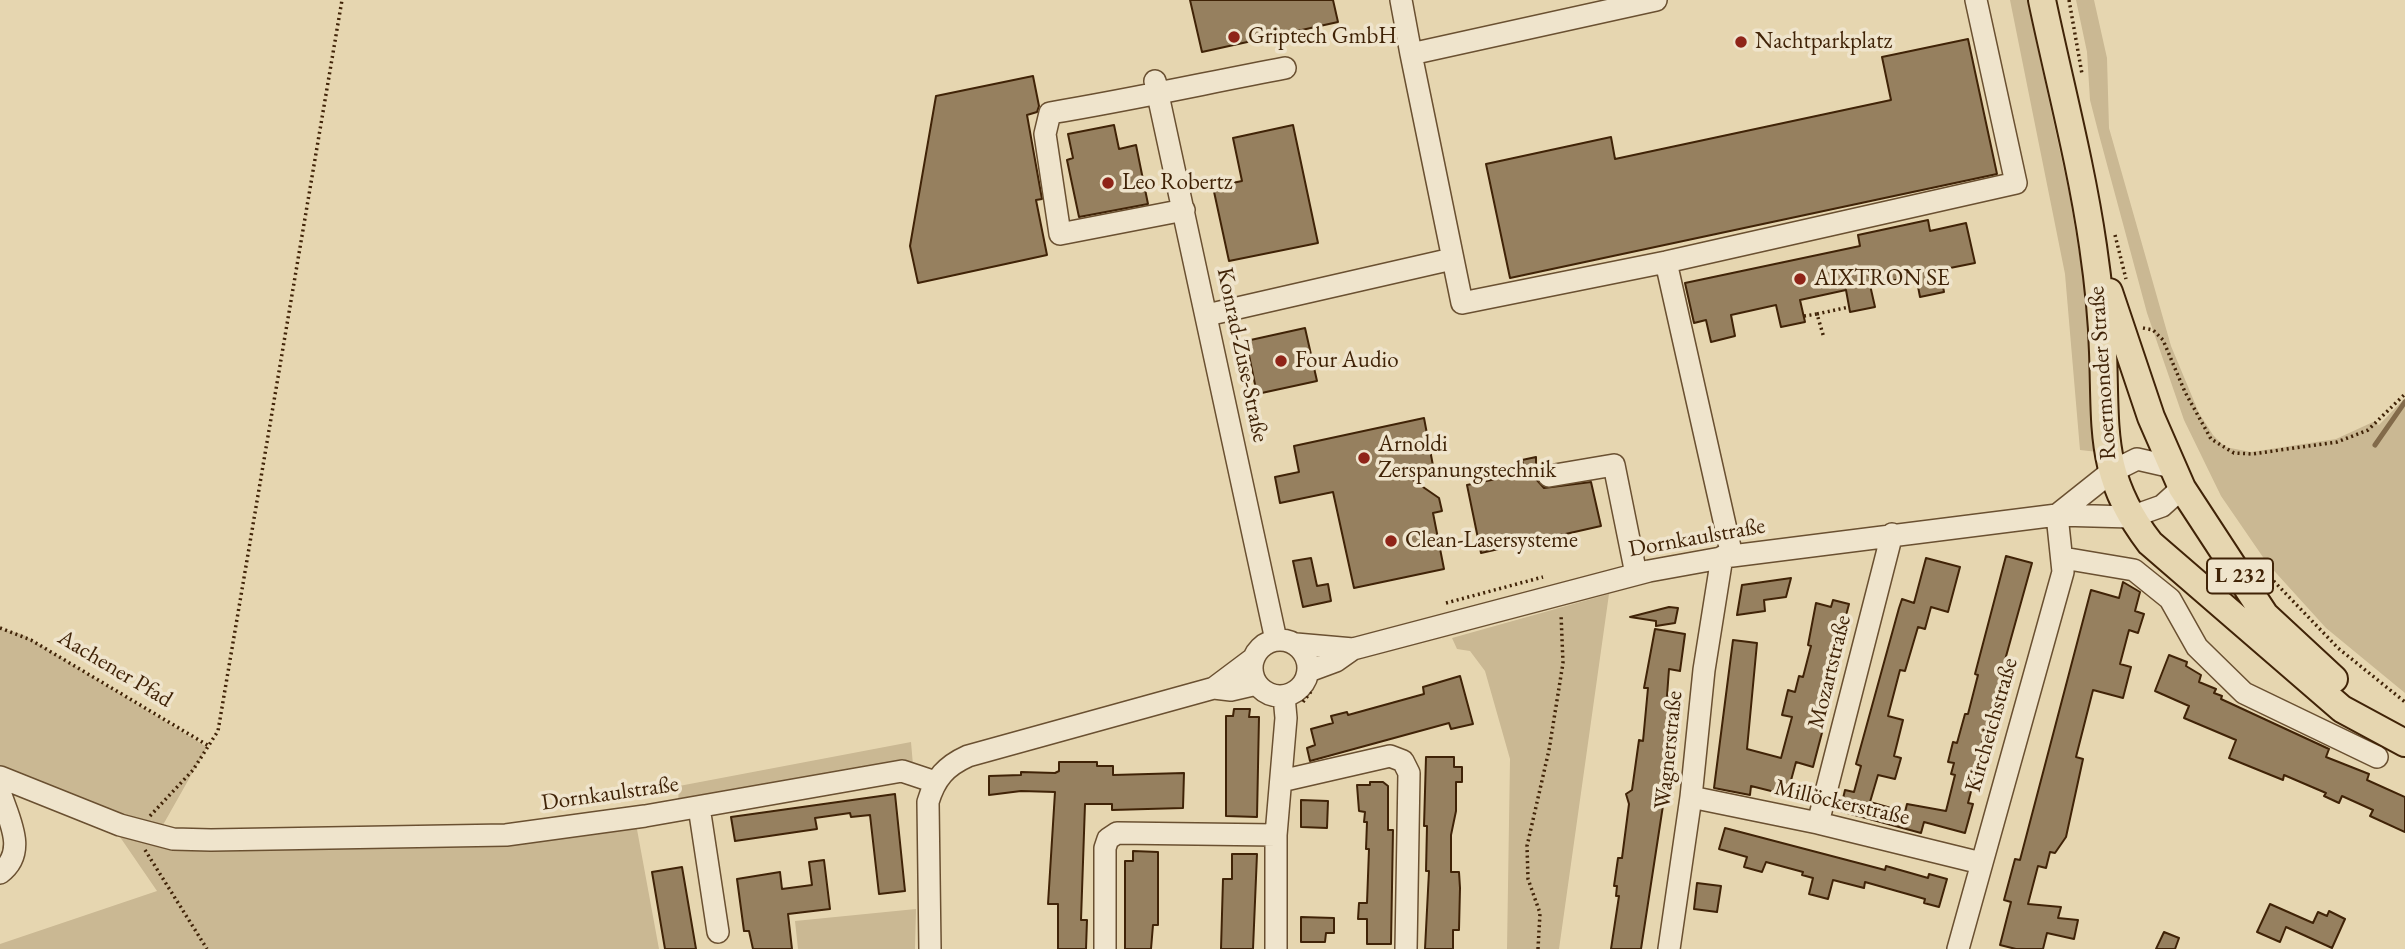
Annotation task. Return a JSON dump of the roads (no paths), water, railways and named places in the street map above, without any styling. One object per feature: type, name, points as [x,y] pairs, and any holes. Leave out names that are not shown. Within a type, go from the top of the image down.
[{"type":"main road","name":"Roermonder Straße","points":[[2042,0],[2093,244],[2103,348],[2105,438],[2111,472],[2131,517],[2151,543],[2342,709],[2405,742]]},
{"type":"main road","name":"Roermonder Straße","points":[[2093,244],[2151,417],[2177,477],[2265,615],[2405,742]]},
{"type":"street","points":[[1401,0],[1462,303],[1666,262],[2017,183],[1976,0]]},
{"type":"street","points":[[1410,54],[1656,0]]},
{"type":"street","points":[[1184,210],[1060,234],[1045,134],[1050,113],[1157,88],[1192,85],[1285,68]]},
{"type":"street","name":"Konrad-Zuse-Straße","points":[[1157,88],[1207,315],[1286,642]]},
{"type":"street","points":[[1207,315],[1452,259]]},
{"type":"street","points":[[1666,262],[1727,557]]},
{"type":"street","points":[[2057,515],[2111,472],[2137,459],[2177,477]]},
{"type":"street","points":[[1549,476],[1614,465],[1636,574]]},
{"type":"street","name":"Dornkaulstraße","points":[[1309,671],[1336,661],[1353,649],[1636,574],[1727,557],[2057,515],[2131,517],[2162,506],[2177,477]]},
{"type":"street","name":"Kircheichstraße","points":[[1958,949],[2063,572],[2057,515]]},
{"type":"street","name":"Mozartstraße","points":[[1818,823],[1892,534]]},
{"type":"street","name":"Wagnerstraße","points":[[1669,949],[1691,797],[1704,670],[1727,557]]},
{"type":"street","points":[[2063,558],[2134,570],[2170,599],[2197,647],[2244,693],[2377,757]]},
{"type":"street","points":[[930,949],[928,802],[935,782],[951,764],[968,756],[1214,688],[1254,658],[1266,643],[1286,642],[1306,656],[1309,671],[1300,688],[1284,696],[1274,695],[1257,684],[1253,676],[1254,658]]},
{"type":"street","name":"Dornkaulstraße","points":[[1286,642],[1353,649]]},
{"type":"street","points":[[1214,688],[1231,690],[1257,684]]},
{"type":"street","points":[[1276,949],[1276,835],[1286,718],[1284,696]]},
{"type":"street","points":[[1281,781],[1390,756],[1403,761],[1409,773],[1406,949]]},
{"type":"street","name":"Dornkaulstraße","points":[[0,777],[141,831],[173,839],[211,840],[506,835],[645,816],[902,771],[935,782]]},
{"type":"street","points":[[0,792],[17,843],[11,865],[0,873]]},
{"type":"street","name":"Millöckerstraße","points":[[1691,797],[1818,823],[1981,863]]},
{"type":"street","points":[[699,807],[718,932]]},
{"type":"street","points":[[1105,949],[1105,848],[1108,839],[1117,833],[1276,835]]},
{"type":"waterway","points":[[2375,445],[2405,402]]},
{"type":"place","name":"Griptech GmbH","points":[[1234,37]]},
{"type":"place","name":"Nachtparkplatz","points":[[1741,42]]},
{"type":"place","name":"Leo Robertz","points":[[1108,183]]},
{"type":"place","name":"AIXTRON SE","points":[[1800,279]]},
{"type":"place","name":"Four Audio","points":[[1281,361]]},
{"type":"place","name":"Arnoldi Zerspanungstechnik","points":[[1364,458]]},
{"type":"place","name":"Clean-Lasersysteme","points":[[1391,541]]}]
